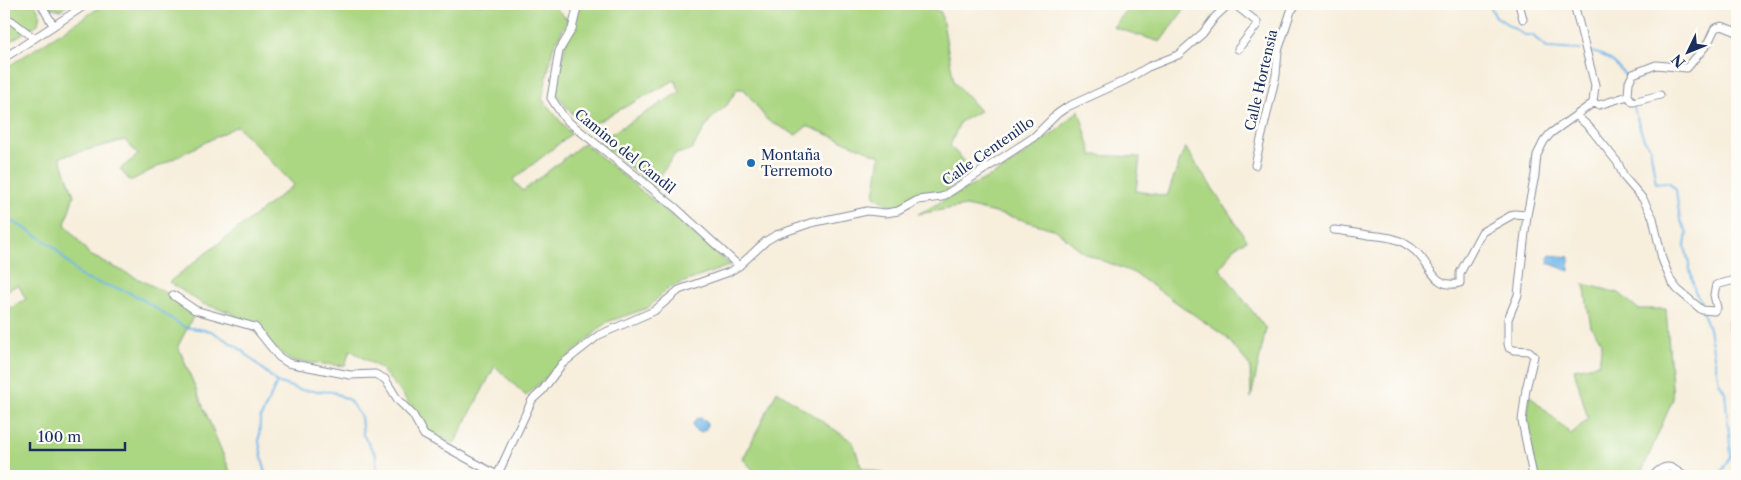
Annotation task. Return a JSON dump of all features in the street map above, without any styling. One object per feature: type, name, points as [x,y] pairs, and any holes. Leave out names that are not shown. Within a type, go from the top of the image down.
[{"type":"street","points":[[41,4],[53,25]]},
{"type":"street","points":[[4,58],[87,4]]},
{"type":"street","name":"Camino del Candil","points":[[578,4],[572,29],[558,51],[551,98],[565,119],[676,208],[739,266]]},
{"type":"street","name":"Calle Centenillo","points":[[497,476],[532,400],[562,364],[599,335],[654,311],[679,290],[704,282],[739,266],[766,240],[776,235],[812,223],[867,211],[898,212],[918,200],[942,197],[1034,137],[1057,114],[1067,107],[1126,80],[1148,66],[1178,55],[1203,33],[1229,4]]},
{"type":"street","points":[[1234,4],[1257,22],[1257,25],[1238,49]]},
{"type":"street","name":"Calle Hortensia","points":[[1255,165],[1276,75],[1278,51],[1291,12],[1296,4]]},
{"type":"street","points":[[1519,4],[1523,19]]},
{"type":"street","points":[[1533,476],[1522,421],[1526,389],[1534,356],[1530,351],[1511,349],[1508,344],[1508,320],[1518,295],[1526,215],[1540,148],[1551,133],[1592,103],[1595,85],[1574,4]]},
{"type":"street","points":[[4,18],[12,21],[34,38]]},
{"type":"street","points":[[1660,96],[1633,102],[1628,96],[1629,82],[1633,74],[1656,65],[1689,67],[1708,42],[1715,28],[1722,26],[1737,32]]},
{"type":"street","points":[[1592,103],[1599,105],[1628,96]]},
{"type":"street","points":[[1576,115],[1590,128],[1607,149],[1618,164],[1624,177],[1643,199],[1653,218],[1662,259],[1671,281],[1678,290],[1702,310],[1714,311],[1717,308],[1714,295],[1716,285],[1737,281]]},
{"type":"street","points":[[1334,230],[1366,235],[1382,235],[1409,245],[1418,253],[1434,277],[1452,285],[1460,283],[1460,273],[1482,232],[1514,214],[1526,215]]},
{"type":"street","points":[[174,296],[194,310],[255,327],[279,358],[288,364],[350,375],[375,374],[385,379],[398,400],[413,415],[424,435],[497,476]]},
{"type":"street","points":[[1737,305],[1737,332]]},
{"type":"street","points":[[1653,476],[1662,467],[1668,466],[1684,476]]},
{"type":"green space","points":[[4,4],[35,4],[40,13],[38,24],[4,45]]},
{"type":"green space","points":[[46,4],[70,4],[60,10],[48,7]]},
{"type":"green space","points":[[105,4],[551,4],[568,20],[553,48],[542,99],[571,134],[513,180],[523,191],[584,143],[731,265],[668,288],[648,308],[607,322],[526,396],[495,366],[454,444],[430,434],[401,392],[380,368],[350,350],[345,366],[291,361],[230,312],[203,304],[169,282],[294,185],[237,126],[130,181],[120,169],[138,155],[125,140],[60,157],[74,195],[65,224],[90,255],[163,291],[195,313],[178,346],[232,476],[4,476],[4,312],[26,299],[18,285],[4,292],[4,69]]},
{"type":"green space","points":[[576,4],[920,4],[941,12],[954,82],[980,111],[960,122],[950,146],[973,170],[945,192],[918,196],[894,208],[874,196],[880,156],[807,126],[796,135],[767,120],[744,89],[737,89],[727,105],[710,120],[692,149],[674,155],[653,187],[599,141],[680,92],[675,80],[584,129],[556,93],[563,54]]},
{"type":"green space","points":[[1132,4],[1188,4],[1160,42],[1113,27]]},
{"type":"green space","points":[[1079,110],[1092,155],[1140,157],[1136,191],[1167,196],[1185,147],[1247,240],[1235,247],[1220,269],[1266,329],[1251,398],[1250,366],[1226,337],[1134,273],[1084,253],[1056,230],[1016,218],[966,206],[918,214],[1004,169],[1059,129]]},
{"type":"green space","points":[[1584,284],[1619,293],[1638,309],[1666,309],[1673,399],[1640,476],[1538,476],[1526,431],[1529,395],[1571,434],[1588,419],[1574,369],[1599,364],[1602,342],[1591,327]]},
{"type":"green space","points":[[777,391],[853,442],[861,467],[892,476],[759,476],[743,459]]},
{"type":"water","points":[[1549,255],[1570,257],[1569,271],[1548,263]]},
{"type":"water","points":[[697,418],[703,418],[707,425],[703,432],[697,432],[693,428],[693,422]]},
{"type":"waterway","points":[[1489,4],[1495,16],[1524,35],[1532,35],[1547,48],[1580,50]]},
{"type":"waterway","points":[[1591,52],[1608,58],[1621,70],[1628,80]]},
{"type":"waterway","points":[[1633,105],[1644,139],[1650,147],[1656,183],[1669,182],[1676,190],[1680,220],[1687,232],[1685,246],[1695,292],[1701,301],[1701,306]]},
{"type":"waterway","points":[[4,221],[13,222],[54,247],[79,275],[85,279],[126,291],[145,301],[184,327],[211,331],[239,348],[277,382],[300,390],[333,392],[349,400],[361,417],[363,435],[376,455],[377,476]]},
{"type":"waterway","points":[[1703,313],[1709,329],[1719,382],[1725,392],[1731,456],[1719,476]]},
{"type":"waterway","points":[[266,476],[259,442],[260,419],[277,383]]},
{"type":"place","name":"Montaña Terremoto","points":[[751,163]]}]
